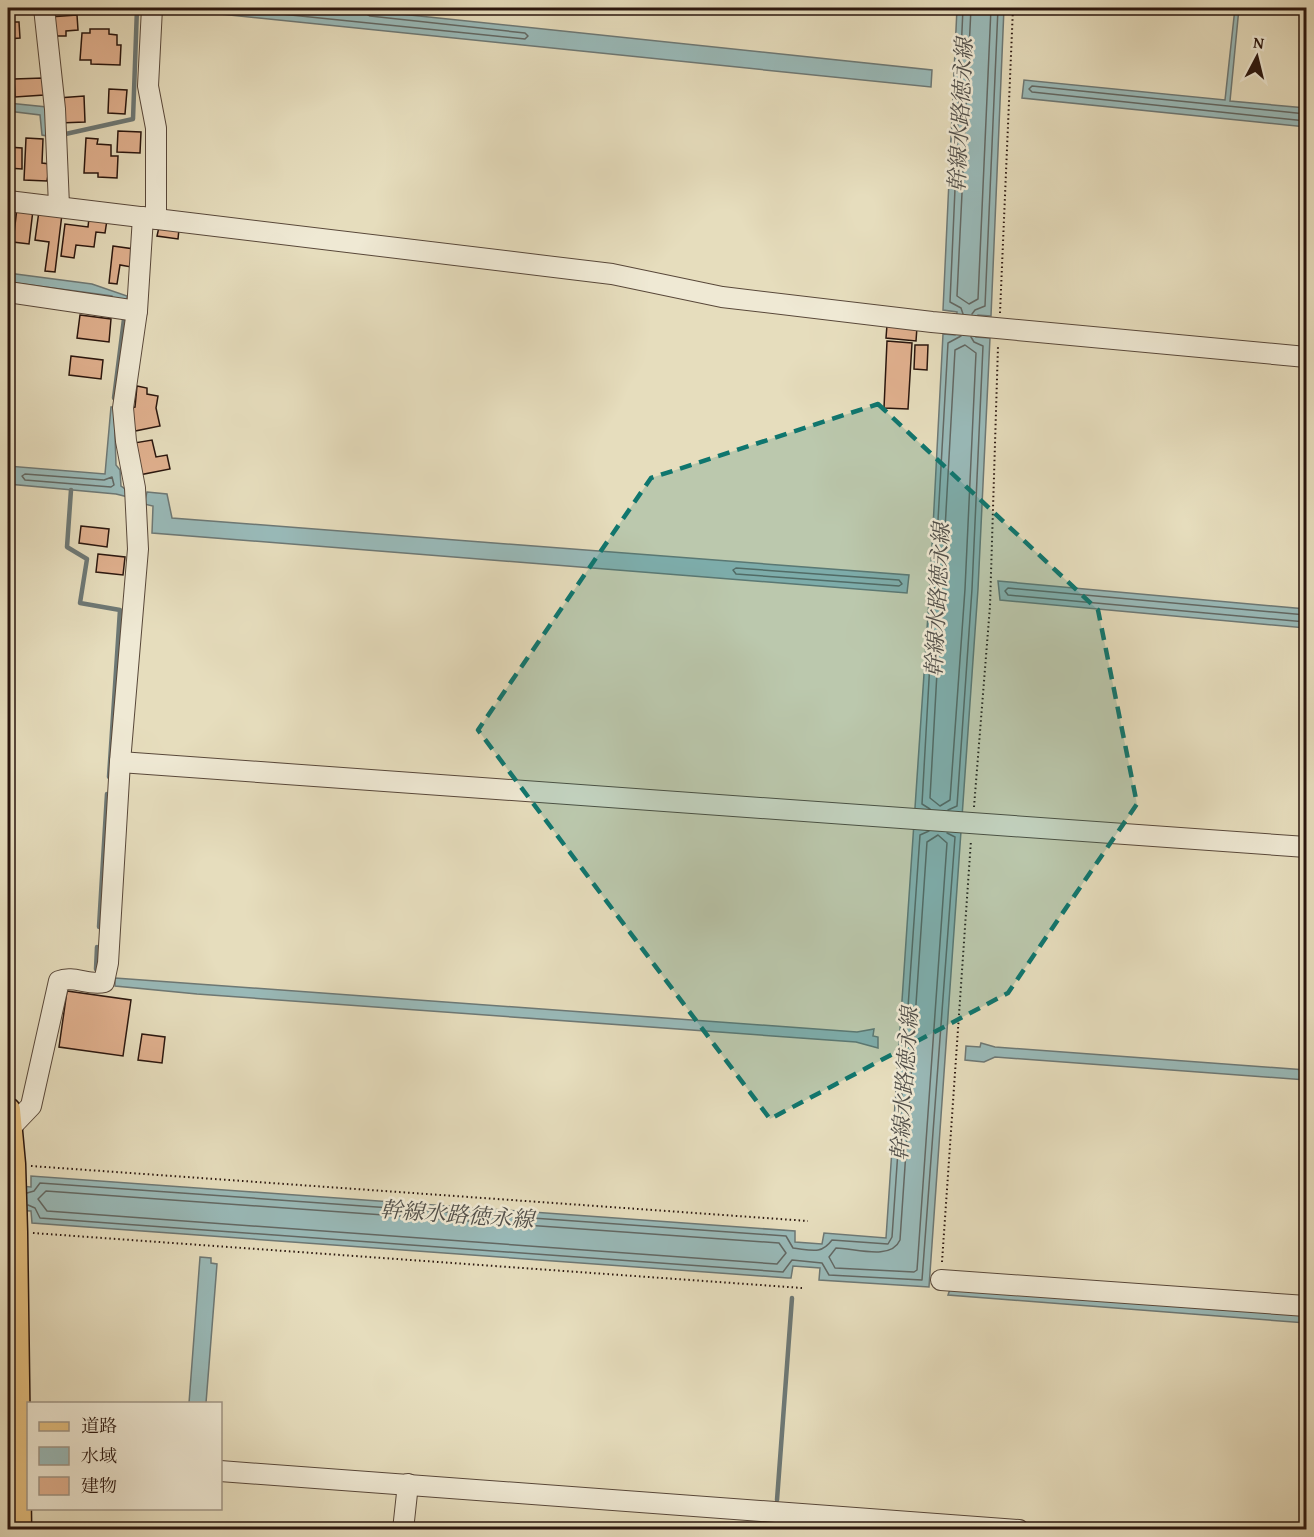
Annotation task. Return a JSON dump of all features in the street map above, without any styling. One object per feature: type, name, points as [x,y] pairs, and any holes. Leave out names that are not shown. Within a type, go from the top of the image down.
[{"type":"main road","points":[[9,1119],[14,1173],[23,1459],[19,1530]]},
{"type":"street","points":[[44,8],[55,109],[59,206]]},
{"type":"street","points":[[9,1119],[31,1106],[59,981],[66,978],[95,984],[104,982],[108,963],[120,762],[138,549],[136,495],[126,441],[123,408],[150,218],[156,128],[148,86],[152,8]]},
{"type":"street","points":[[8,201],[612,274],[722,297],[951,324],[1306,357]]},
{"type":"street","points":[[8,292],[137,311]]},
{"type":"street","points":[[120,762],[1306,847]]},
{"type":"street","points":[[941,1280],[1306,1306]]},
{"type":"street","points":[[222,1470],[408,1484],[787,1521],[1019,1530]]},
{"type":"street","points":[[404,1530],[408,1484]]},
{"type":"path","points":[[941,1280],[972,824],[990,606],[990,327],[1013,8]]},
{"type":"path","points":[[14,1173],[808,1221]]},
{"type":"path","points":[[15,1223],[802,1288]]},
{"type":"highlighted area","points":[[878,404],[1098,610],[1137,804],[1008,993],[770,1119],[478,730],[651,478]]},
{"type":"water","points":[[162,8],[343,8],[932,70],[931,87]]},
{"type":"water","name":"幹線水路徳永線","points":[[957,8],[1004,8],[991,316],[978,315],[976,337],[990,338],[978,589],[929,1287],[819,1280],[820,1268],[793,1266],[791,1278],[788,1278],[32,1223],[31,1211],[8,1210],[8,1185],[31,1187],[31,1176],[795,1231],[795,1242],[822,1244],[824,1233],[886,1238],[930,585],[943,334],[955,335],[957,312],[943,310]]},
{"type":"water","points":[[1235,8],[1239,8],[1230,101],[1306,108],[1306,127],[1022,98],[1024,80],[1225,100]]},
{"type":"water","points":[[8,103],[47,107],[52,137],[42,135],[40,115],[8,111]]},
{"type":"water","points":[[8,273],[92,284],[127,296],[127,301],[113,299],[112,296],[8,282]]},
{"type":"water","points":[[111,407],[114,407],[116,465],[120,470],[121,486],[128,491],[128,497],[8,484],[8,466],[105,474]]},
{"type":"water","points":[[147,492],[167,494],[172,518],[909,575],[907,593],[152,533],[153,506],[144,504]]},
{"type":"water","points":[[998,581],[1306,609],[1306,628],[1000,600]]},
{"type":"water","points":[[115,978],[857,1032],[874,1029],[873,1036],[878,1037],[878,1048],[856,1042],[197,994],[115,986]]},
{"type":"water","points":[[981,1043],[995,1047],[1306,1070],[1306,1080],[995,1057],[984,1062],[965,1060],[966,1046],[980,1047]]},
{"type":"water","points":[[200,1257],[211,1258],[211,1263],[217,1264],[206,1402],[189,1402]]},
{"type":"water","points":[[950,1289],[1306,1314],[1306,1323],[948,1295]]},
{"type":"building","points":[[77,15],[78,30],[66,31],[66,36],[50,36],[49,17]]},
{"type":"building","points":[[8,22],[19,22],[20,38],[8,39]]},
{"type":"building","points":[[90,29],[109,29],[109,34],[117,35],[117,45],[121,45],[120,65],[91,64],[91,60],[80,60],[82,33],[90,33]]},
{"type":"building","points":[[43,78],[44,95],[15,97],[14,79]]},
{"type":"building","points":[[109,89],[127,90],[125,114],[108,113]]},
{"type":"building","points":[[84,96],[85,122],[59,123],[58,98]]},
{"type":"building","points":[[118,131],[141,132],[140,153],[117,152]]},
{"type":"building","points":[[26,138],[43,139],[42,163],[50,164],[47,181],[24,180]]},
{"type":"building","points":[[86,138],[98,139],[97,144],[111,145],[111,156],[118,156],[117,178],[98,177],[98,173],[84,173]]},
{"type":"building","points":[[8,147],[22,148],[22,169],[8,168]]},
{"type":"building","points":[[17,208],[33,210],[29,244],[13,242]]},
{"type":"building","points":[[39,211],[62,214],[55,272],[45,271],[49,242],[35,240]]},
{"type":"building","points":[[89,218],[107,220],[105,233],[96,232],[94,247],[76,245],[74,258],[61,256],[65,224],[88,227]]},
{"type":"building","points":[[159,227],[179,229],[178,239],[157,236]]},
{"type":"building","points":[[113,246],[134,249],[131,267],[120,265],[117,284],[109,283]]},
{"type":"building","points":[[80,315],[111,319],[109,342],[77,338]]},
{"type":"building","points":[[887,325],[917,327],[916,341],[886,338]]},
{"type":"building","points":[[887,341],[912,343],[908,409],[884,408]]},
{"type":"building","points":[[915,345],[928,345],[927,370],[914,369]]},
{"type":"building","points":[[71,356],[103,360],[101,379],[69,375]]},
{"type":"building","points":[[137,386],[147,388],[147,394],[158,396],[156,408],[160,426],[135,431],[130,408],[135,407]]},
{"type":"building","points":[[152,440],[156,457],[167,455],[170,469],[139,475],[134,443]]},
{"type":"building","points":[[81,526],[109,529],[107,547],[79,543]]},
{"type":"building","points":[[98,554],[125,557],[123,575],[96,572]]},
{"type":"building","points":[[67,991],[131,1000],[123,1056],[59,1047]]},
{"type":"building","points":[[142,1034],[165,1037],[162,1063],[138,1060]]},
{"type":"waterway","points":[[61,135],[133,119],[137,8]]},
{"type":"waterway","points":[[114,398],[124,319]]},
{"type":"waterway","points":[[71,490],[67,547],[87,559],[80,603],[120,610],[109,777]]},
{"type":"waterway","points":[[99,927],[107,794]]},
{"type":"waterway","points":[[96,969],[97,947]]},
{"type":"waterway","points":[[777,1500],[792,1298]]}]
